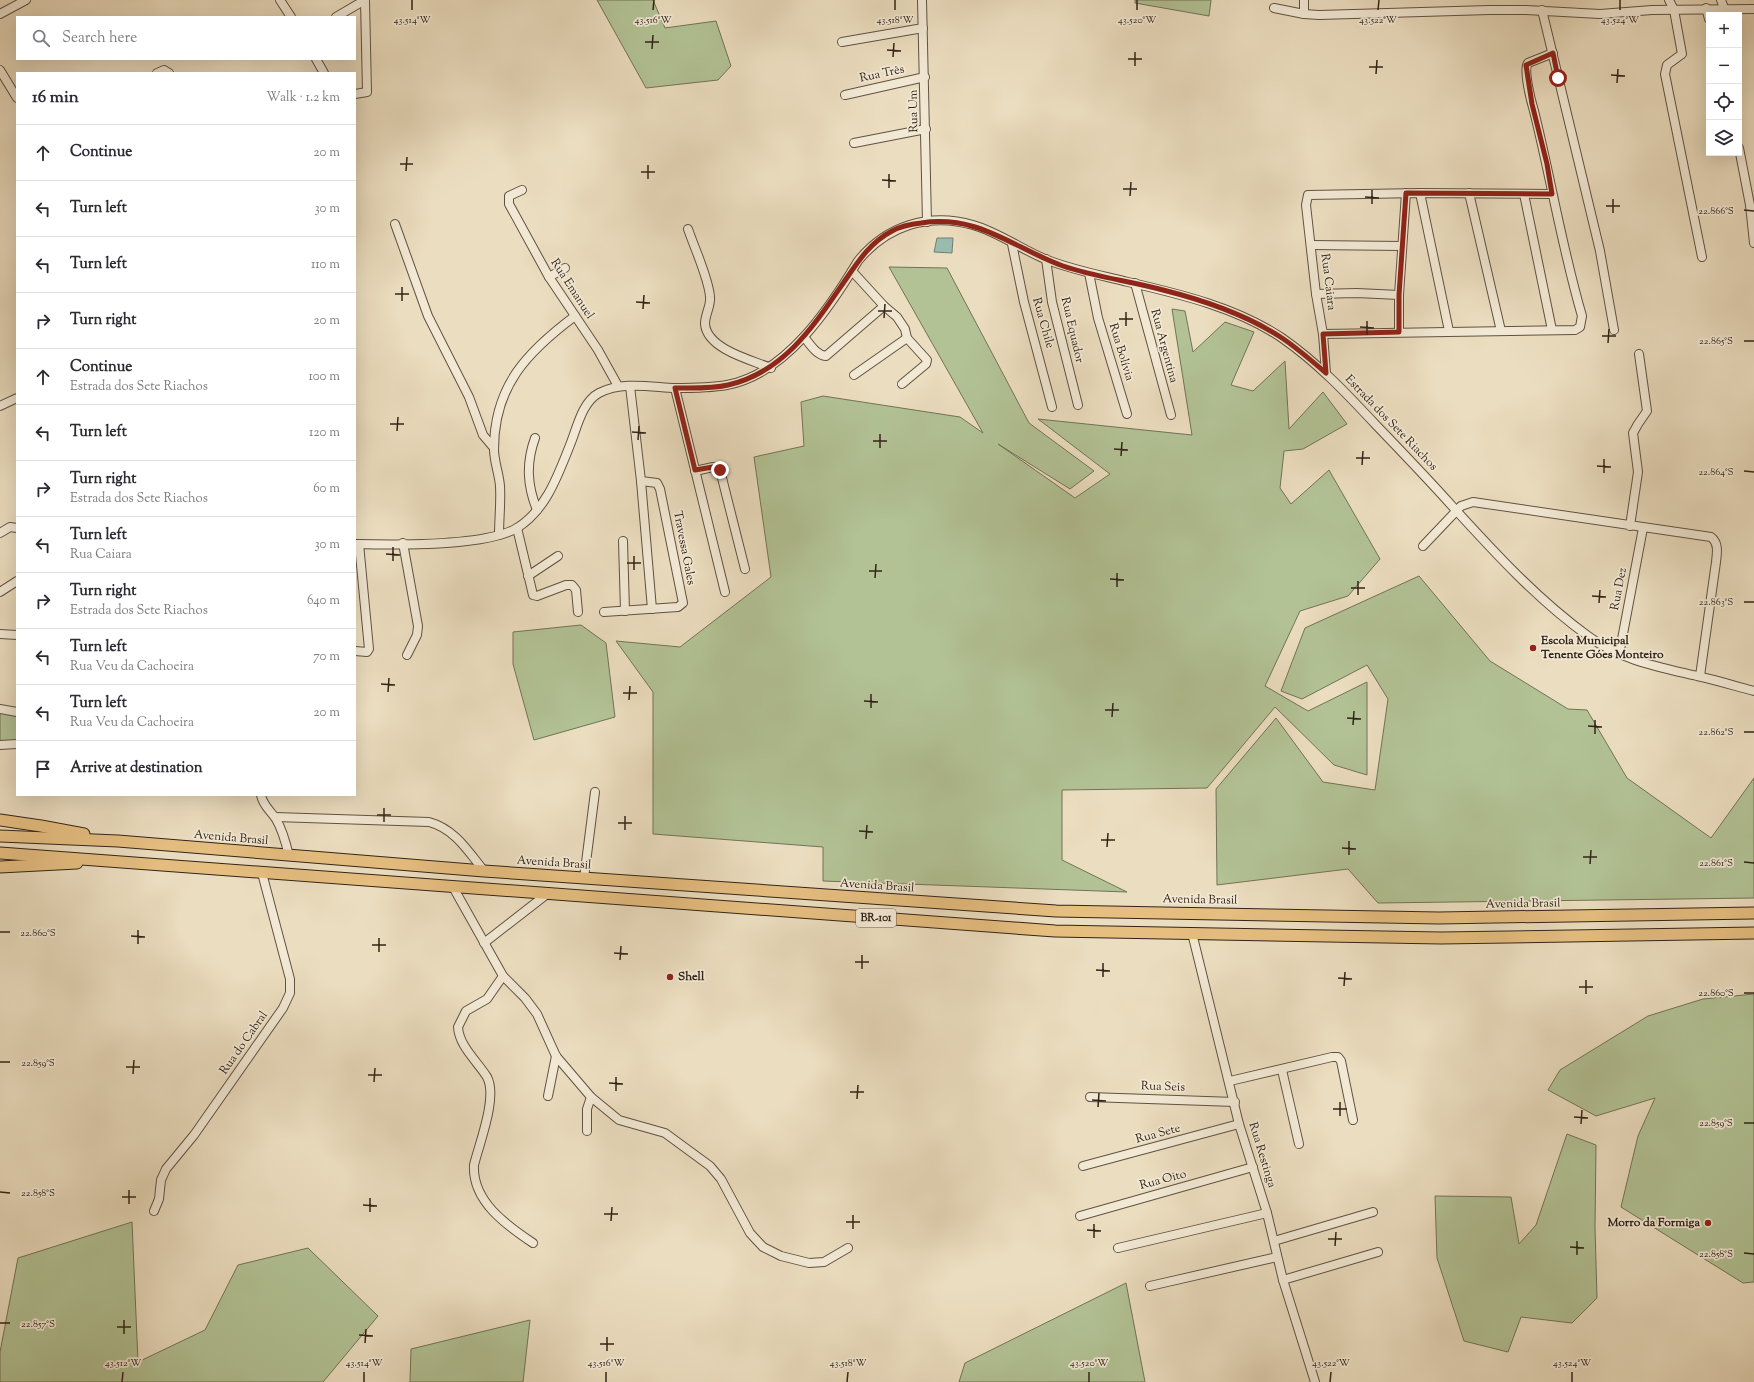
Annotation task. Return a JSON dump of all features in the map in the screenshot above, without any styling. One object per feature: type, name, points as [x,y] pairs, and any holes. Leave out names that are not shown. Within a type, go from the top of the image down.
[{"type":"highway","points":[[0,820],[42,826],[118,842]]},
{"type":"highway","name":"Avenida Brasil","points":[[0,836],[118,842],[484,871],[1056,911],[1439,918],[1754,913]]},
{"type":"highway","name":"BR-101","points":[[0,852],[262,873],[1055,931],[1441,938],[1754,933]]},
{"type":"highway","points":[[0,867],[127,861]]},
{"type":"street","points":[[0,14],[26,0]]},
{"type":"street","points":[[280,0],[290,16]]},
{"type":"street","points":[[338,16],[365,0],[367,92],[356,94]]},
{"type":"street","name":"Rua Um","points":[[922,0],[925,77],[927,222]]},
{"type":"street","points":[[1304,0],[1304,14]]},
{"type":"street","points":[[1669,0],[1674,10],[1682,54],[1668,65],[1665,74],[1702,257]]},
{"type":"street","points":[[1274,8],[1304,14],[1490,10],[1542,10],[1600,14],[1706,8],[1722,4],[1754,9]]},
{"type":"street","points":[[1706,8],[1707,12]]},
{"type":"street","points":[[1542,10],[1600,251],[1614,330]]},
{"type":"street","points":[[842,42],[923,28]]},
{"type":"street","points":[[1323,334],[1575,330],[1580,327],[1582,321],[1532,104],[1526,68],[1530,62],[1553,53]]},
{"type":"street","points":[[317,60],[323,72]]},
{"type":"street","points":[[0,70],[16,96]]},
{"type":"street","name":"Rua Três","points":[[845,95],[925,77]]},
{"type":"street","points":[[854,143],[926,129]]},
{"type":"street","points":[[1741,156],[1750,205],[1754,243]]},
{"type":"street","name":"Rua Emanuel","points":[[522,190],[510,196],[508,204],[549,277],[602,356],[618,386]]},
{"type":"street","points":[[1399,332],[1399,295],[1406,193],[1552,194]]},
{"type":"street","name":"Rua Caiara","points":[[1326,373],[1323,334],[1316,294],[1306,205],[1308,195],[1406,193]]},
{"type":"street","points":[[1420,193],[1449,331]]},
{"type":"street","points":[[1469,193],[1501,331]]},
{"type":"street","points":[[1524,194],[1552,330]]},
{"type":"street","name":"Estrada dos Sete Riachos","points":[[357,544],[467,541],[499,535],[517,528],[537,510],[550,491],[586,406],[597,394],[618,386],[675,388],[727,385],[750,378],[771,368],[786,356],[804,337],[868,249],[880,238],[893,230],[927,222],[956,222],[973,225],[1046,259],[1089,273],[1164,290],[1241,316],[1282,338],[1326,373],[1410,459],[1457,510],[1473,531],[1542,600],[1589,638],[1619,655],[1646,664],[1700,676],[1754,691]]},
{"type":"street","points":[[395,224],[428,316],[469,397],[483,435],[494,448]]},
{"type":"street","points":[[688,229],[711,298],[705,324],[711,339],[715,343],[732,352],[771,368]]},
{"type":"street","name":"Rua Chile","points":[[1012,244],[1024,302],[1052,407]]},
{"type":"street","points":[[1311,245],[1402,246]]},
{"type":"street","name":"Rua Equador","points":[[1046,259],[1052,302],[1078,405]]},
{"type":"street","points":[[549,277],[565,268]]},
{"type":"street","points":[[852,271],[884,306],[897,317],[905,329],[907,338],[927,360],[926,364],[902,384]]},
{"type":"street","name":"Rua Bolívia","points":[[1089,273],[1098,318],[1127,414]]},
{"type":"street","name":"Rua Argentina","points":[[1135,283],[1170,415]]},
{"type":"street","points":[[1316,294],[1357,293],[1399,295]]},
{"type":"street","points":[[804,337],[816,352],[821,356],[826,356],[884,306]]},
{"type":"street","points":[[499,535],[500,489],[494,448],[499,407],[504,392],[516,371],[554,332],[575,316]]},
{"type":"street","points":[[854,375],[907,338]]},
{"type":"street","points":[[1630,526],[1638,472],[1634,433],[1647,411],[1639,354]]},
{"type":"street","points":[[630,386],[641,480],[652,609]]},
{"type":"street","points":[[675,388],[725,592]]},
{"type":"street","points":[[0,406],[16,398]]},
{"type":"street","points":[[535,438],[530,452],[528,475],[537,510]]},
{"type":"street","points":[[695,470],[713,467],[720,470],[745,569]]},
{"type":"street","name":"Travessa Gales","points":[[604,612],[678,607],[683,603],[660,489],[657,483],[641,480]]},
{"type":"street","points":[[1423,546],[1464,504],[1479,502],[1643,528],[1711,537],[1716,541],[1716,562],[1700,676]]},
{"type":"street","points":[[0,533],[13,527]]},
{"type":"street","points":[[517,528],[532,594],[537,596],[566,585],[572,585],[576,590],[578,612]]},
{"type":"street","name":"Rua Dez","points":[[1619,655],[1643,528]]},
{"type":"street","points":[[623,541],[625,611]]},
{"type":"street","points":[[403,543],[418,626],[417,635],[407,655]]},
{"type":"street","points":[[356,652],[367,652],[369,649],[357,544]]},
{"type":"street","points":[[528,576],[558,556]]},
{"type":"street","points":[[0,592],[16,582]]},
{"type":"street","points":[[0,634],[16,635]]},
{"type":"street","points":[[0,709],[16,712]]},
{"type":"street","points":[[0,745],[16,744]]},
{"type":"street","points":[[584,878],[595,792]]},
{"type":"street","points":[[261,796],[264,804],[275,817],[282,829],[289,856]]},
{"type":"street","points":[[275,817],[429,822],[440,824],[458,839],[484,871]]},
{"type":"street","name":"Rua do Cabral","points":[[154,1211],[159,1200],[161,1180],[166,1169],[177,1158],[218,1102],[283,1008],[290,993],[290,979],[262,873]]},
{"type":"street","points":[[453,887],[503,976],[532,1006],[556,1056],[591,1097],[619,1120],[664,1133],[710,1166],[721,1179],[750,1233],[763,1247],[781,1256],[809,1263],[824,1262],[848,1248]]},
{"type":"street","points":[[484,943],[547,894]]},
{"type":"street","name":"Rua Restinga","points":[[1192,933],[1230,1081],[1239,1124],[1268,1213],[1283,1280],[1315,1382]]},
{"type":"street","points":[[503,976],[487,999],[463,1015],[458,1027],[463,1043],[487,1078],[490,1087],[488,1118],[473,1173],[477,1188],[489,1205],[502,1220],[533,1243]]},
{"type":"street","points":[[548,1096],[556,1056]]},
{"type":"street","points":[[1230,1081],[1282,1070],[1332,1057],[1339,1058],[1353,1120]]},
{"type":"street","points":[[1282,1070],[1299,1144]]},
{"type":"street","points":[[587,1132],[587,1109],[591,1097]]},
{"type":"street","name":"Rua Seis","points":[[1090,1097],[1234,1102]]},
{"type":"street","name":"Rua Sete","points":[[1083,1166],[1239,1124]]},
{"type":"street","name":"Rua Oito","points":[[1080,1216],[1253,1167]]},
{"type":"street","points":[[1274,1241],[1373,1212]]},
{"type":"street","points":[[1118,1248],[1268,1213]]},
{"type":"street","points":[[1283,1280],[1378,1252]]},
{"type":"street","points":[[1150,1286],[1277,1257]]},
{"type":"green space","points":[[597,0],[653,0],[665,28],[716,21],[731,66],[718,80],[646,88]]},
{"type":"green space","points":[[1135,0],[1211,0],[1209,16],[1135,3]]},
{"type":"green space","points":[[889,267],[947,268],[1029,423],[1094,471],[1070,489],[998,444],[1075,498],[1110,474],[1038,419],[1192,435],[1172,309],[1185,311],[1193,352],[1225,322],[1254,332],[1231,385],[1253,391],[1285,361],[1289,429],[1323,392],[1347,424],[1303,449],[1284,451],[1280,488],[1291,504],[1329,470],[1380,559],[1348,596],[1300,611],[1265,686],[1308,711],[1367,682],[1367,775],[1334,765],[1275,707],[1207,788],[1062,790],[1062,860],[1127,892],[823,881],[823,847],[653,834],[653,692],[616,641],[680,647],[771,577],[754,457],[804,446],[801,402],[823,396],[960,417],[983,433]]},
{"type":"green space","points":[[1419,576],[1490,661],[1568,709],[1587,710],[1627,778],[1711,838],[1754,778],[1754,898],[1378,903],[1348,869],[1217,885],[1216,789],[1276,718],[1323,782],[1375,790],[1388,699],[1367,665],[1302,699],[1281,691],[1305,628]]},
{"type":"green space","points":[[581,625],[606,643],[615,717],[534,740],[513,664],[513,632]]},
{"type":"green space","points":[[0,712],[16,715],[16,741],[0,742]]},
{"type":"green space","points":[[1754,994],[1754,1282],[1743,1283],[1621,1207],[1638,1136],[1655,1098],[1596,1116],[1548,1090],[1560,1070],[1648,1016],[1703,999]]},
{"type":"green space","points":[[1567,1134],[1596,1145],[1595,1227],[1597,1298],[1572,1323],[1521,1317],[1508,1352],[1464,1341],[1437,1258],[1435,1196],[1511,1197],[1519,1244],[1536,1225]]},
{"type":"green space","points":[[132,1222],[138,1362],[205,1330],[238,1265],[308,1248],[378,1316],[323,1382],[0,1382],[0,1352],[18,1258]]},
{"type":"green space","points":[[1126,1283],[1145,1382],[959,1382],[965,1363]]},
{"type":"green space","points":[[530,1320],[523,1382],[410,1382],[411,1349]]},
{"type":"shaded area","points":[[937,238],[953,238],[952,253],[934,252]]},
{"type":"place","name":"Escola Municipal Tenente Góes Monteiro","points":[[1533,648]]},
{"type":"place","name":"Shell","points":[[670,977]]},
{"type":"place","name":"Morro da Formiga","points":[[1708,1223]]},
{"type":"route","points":[[720,470],[713,467],[695,470],[675,388],[727,385],[750,378],[771,368],[786,356],[804,337],[868,249],[880,238],[893,230],[927,222],[956,222],[973,225],[1012,244],[1065,266],[1164,290],[1241,316],[1282,338],[1326,373],[1323,334],[1399,332],[1399,295],[1406,193],[1552,194],[1547,164],[1532,104],[1526,65],[1553,53],[1558,78]]}]
